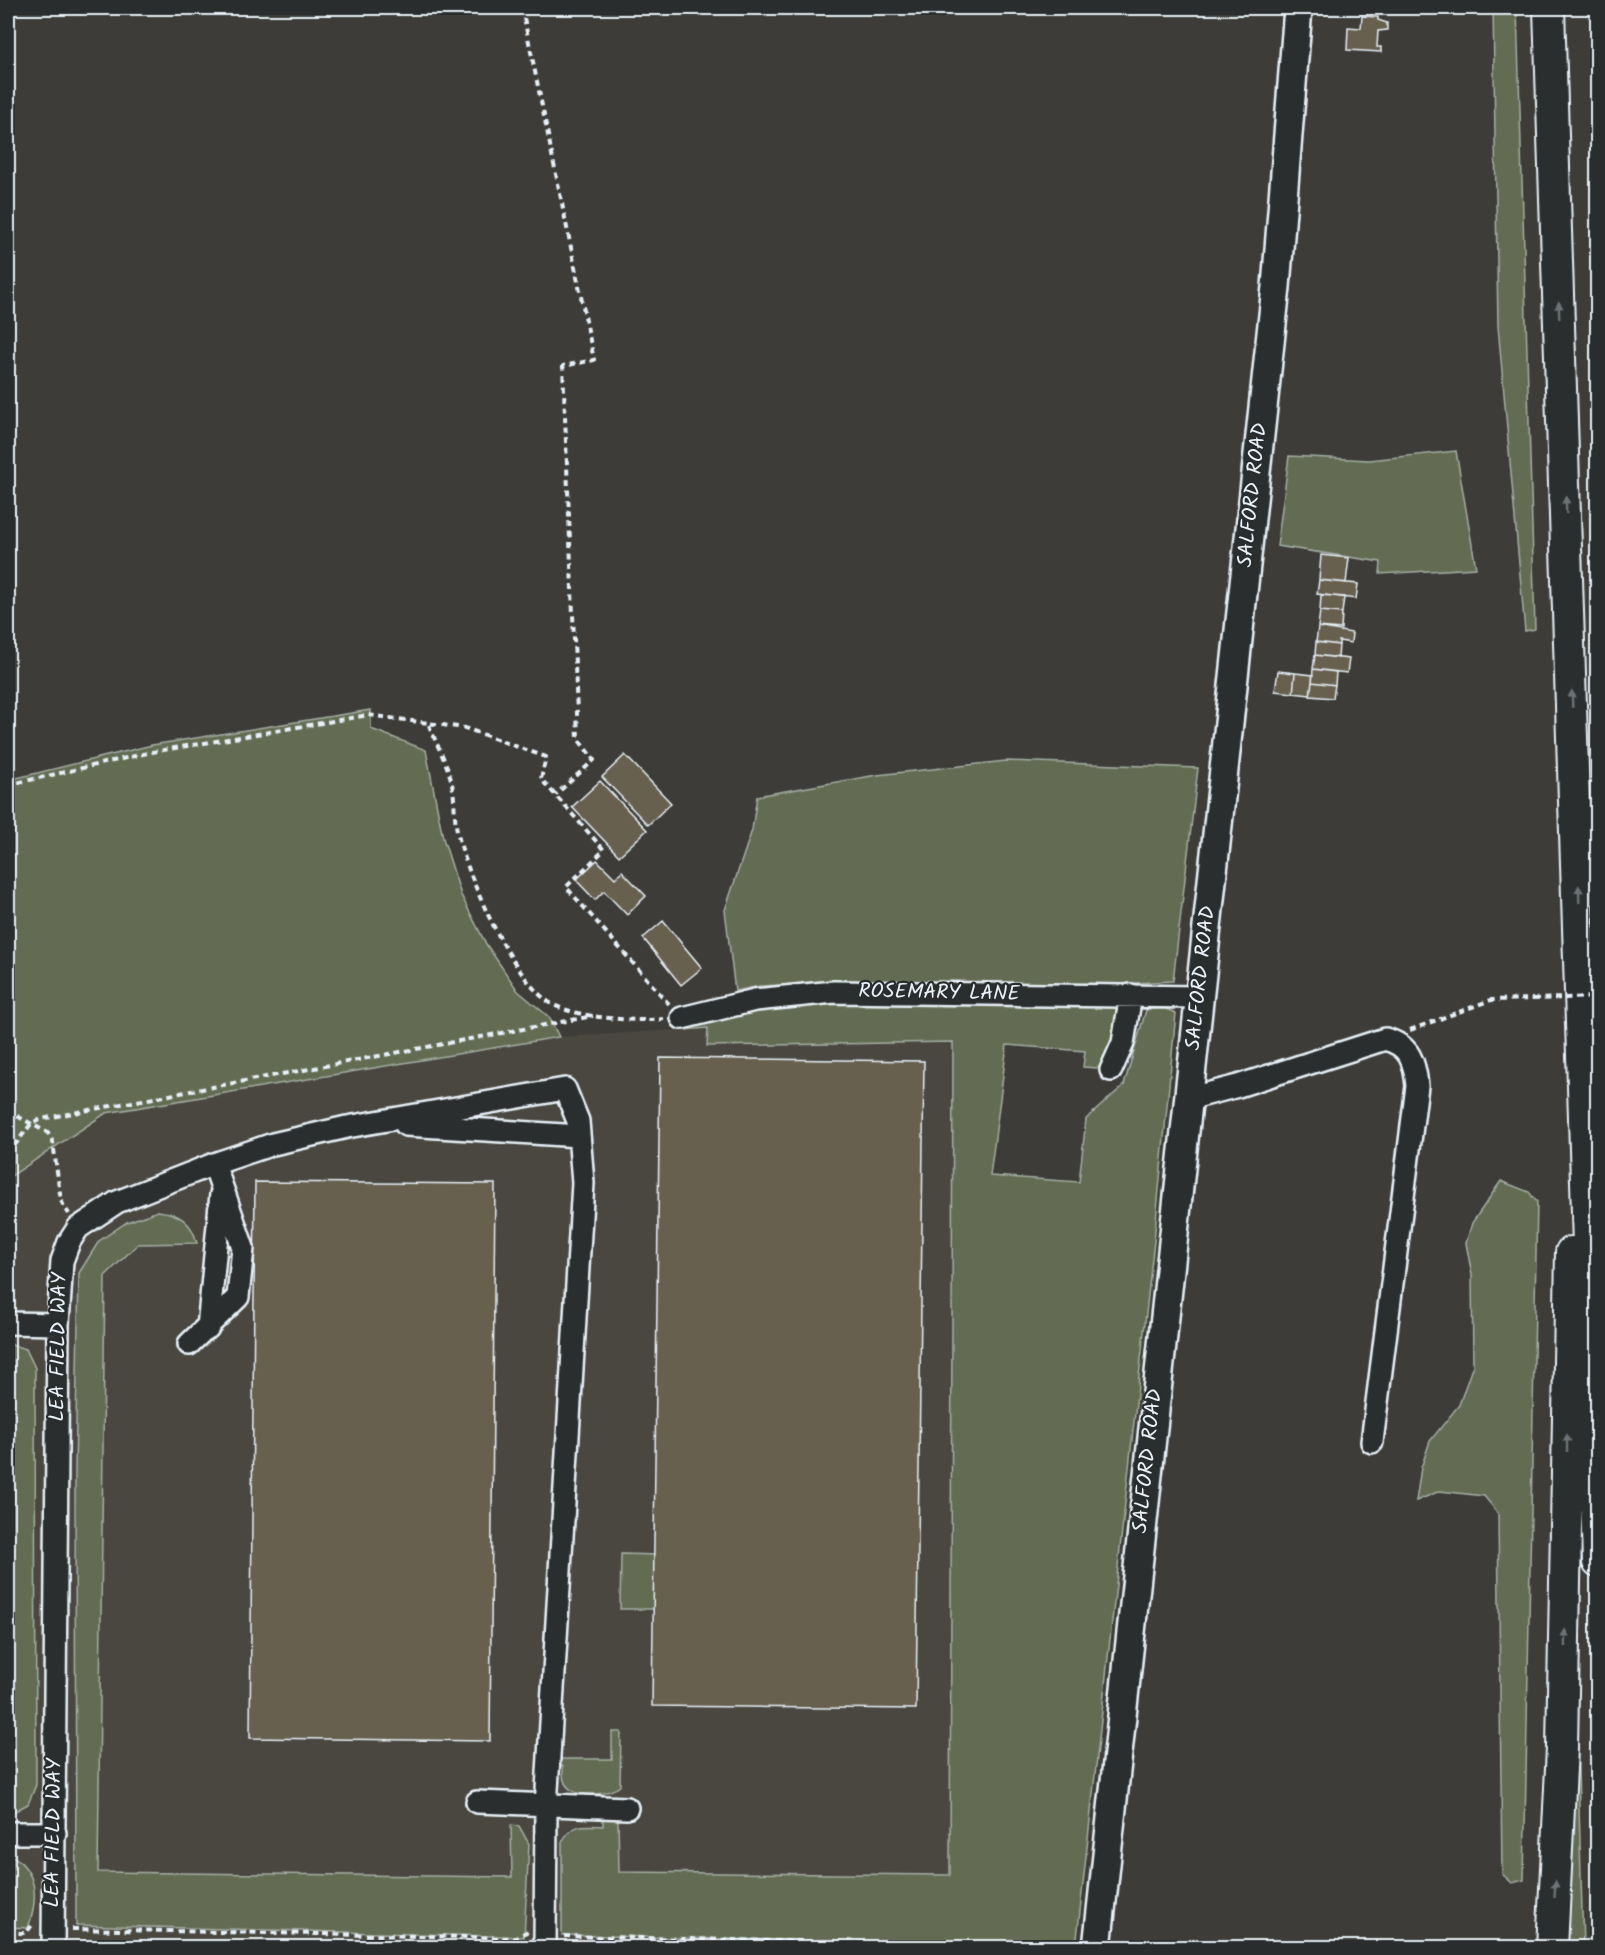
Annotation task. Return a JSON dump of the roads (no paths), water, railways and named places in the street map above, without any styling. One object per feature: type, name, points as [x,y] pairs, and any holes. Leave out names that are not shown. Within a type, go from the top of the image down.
[{"type":"highway","points":[[1549,8],[1581,965],[1598,1562]]},
{"type":"highway","points":[[1552,1947],[1562,1748],[1567,1344],[1581,965]]},
{"type":"main road","name":"SALFORD ROAD","points":[[1097,1947],[1276,287],[1298,8]]},
{"type":"street","name":"ROSEMARY LANE","points":[[682,1018],[755,1000],[834,992],[1198,997]]},
{"type":"street","points":[[1112,1070],[1123,1043],[1131,995]]},
{"type":"street","points":[[1188,1099],[1238,1086],[1385,1039],[1397,1042],[1406,1049],[1416,1071],[1417,1086],[1372,1442]]},
{"type":"street","name":"LEA FIELD WAY","points":[[53,1947],[58,1324],[62,1260],[78,1228],[117,1202],[214,1164],[273,1144],[532,1093],[565,1089],[578,1120],[579,1136]]},
{"type":"street","points":[[371,1123],[579,1136],[583,1183],[581,1250],[546,1807],[545,1947]]},
{"type":"street","points":[[189,1344],[238,1297],[243,1248],[214,1164]]},
{"type":"street","points":[[8,1323],[58,1324]]},
{"type":"street","points":[[477,1802],[546,1807],[627,1808]]},
{"type":"street","points":[[8,1833],[55,1833]]}]
